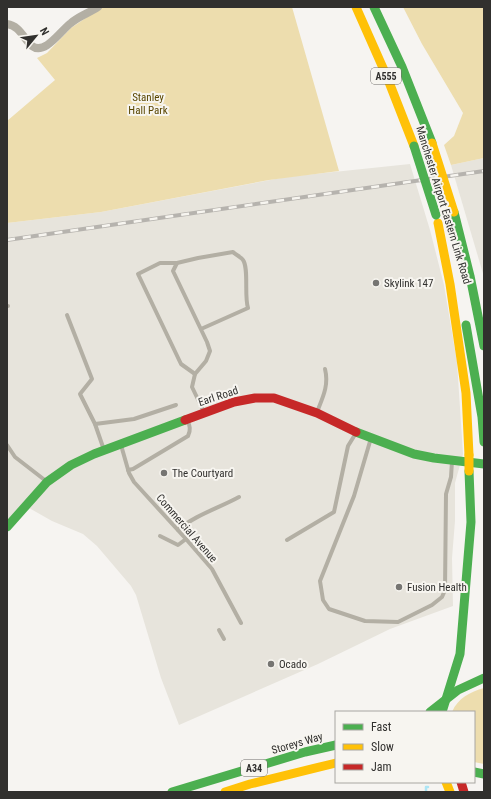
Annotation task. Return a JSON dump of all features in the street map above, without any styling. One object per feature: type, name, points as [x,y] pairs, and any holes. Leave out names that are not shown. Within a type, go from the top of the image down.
[{"type":"main road","name":"Manchester Airport Eastern Link Road","points":[[356,7],[390,84],[414,146],[451,263],[461,303],[479,403],[484,442]]},
{"type":"main road","name":"Manchester Airport Eastern Link Road","points":[[374,7],[402,67],[432,143],[455,216],[473,290],[484,346]]},
{"type":"main road","points":[[455,216],[484,310]]},
{"type":"main road","points":[[437,219],[450,284],[465,386],[471,522],[460,654],[456,670],[444,701],[442,711]]},
{"type":"main road","name":"Earl Road","points":[[7,527],[47,482],[72,465],[121,444],[187,419],[234,402],[255,398],[274,398],[317,413],[356,432],[414,454],[452,461],[484,464]]},
{"type":"main road","points":[[431,711],[464,686],[484,678]]},
{"type":"main road","name":"Storeys Way","points":[[172,792],[335,744]]},
{"type":"main road","name":"A34","points":[[225,792],[250,784],[335,763]]},
{"type":"street","points":[[7,24],[13,25],[17,28],[32,46],[42,48],[53,41],[70,23],[98,7]]},
{"type":"lane","points":[[195,374],[181,364],[138,274],[160,263],[177,263],[233,252],[244,261],[248,308],[201,329]]},
{"type":"lane","points":[[177,263],[173,271],[210,351],[206,361],[195,374],[192,387],[204,413]]},
{"type":"lane","points":[[67,315],[92,379],[80,394],[95,424],[104,451]]},
{"type":"lane","points":[[317,413],[327,384],[325,369]]},
{"type":"lane","points":[[95,424],[134,419],[176,404]]},
{"type":"lane","points":[[128,470],[133,469],[188,436],[190,427],[187,419]]},
{"type":"lane","points":[[287,540],[334,512],[348,446],[356,432]]},
{"type":"lane","points":[[371,438],[354,496],[320,581],[323,600],[329,608],[365,621],[398,622],[442,597],[445,590],[446,494],[451,477],[452,461]]},
{"type":"lane","name":"Commercial Avenue","points":[[121,444],[128,470],[134,482],[186,539],[215,574],[241,623]]},
{"type":"lane","points":[[7,445],[15,456],[47,482]]},
{"type":"lane","points":[[178,530],[205,513],[239,497]]},
{"type":"lane","points":[[160,536],[178,545],[186,539]]},
{"type":"lane","points":[[219,630],[224,639]]},
{"type":"shaded area","points":[[484,158],[484,277],[451,165]]},
{"type":"shaded area","points":[[410,164],[430,230],[444,285],[457,362],[463,454],[455,483],[455,521],[452,558],[453,606],[390,629],[318,664],[179,725],[161,678],[136,595],[131,586],[97,546],[83,534],[52,521],[22,504],[7,527],[7,223],[101,212],[286,177]]},
{"type":"green space","name":"Stanley Hall Park","points":[[102,7],[292,7],[339,171],[269,180],[101,212],[7,223],[7,121],[55,80],[37,58],[47,53],[71,28]]},
{"type":"green space","points":[[403,7],[484,7],[484,158],[451,165],[444,145],[454,136],[463,113],[422,44]]},
{"type":"green space","points":[[484,688],[484,764],[475,762],[475,711],[453,711],[461,699],[474,691]]},
{"type":"waterway","points":[[426,792],[426,787],[428,787]]},
{"type":"railway","points":[[7,240],[484,171]]},
{"type":"traffic: fast","points":[[374,7],[402,67],[432,143]]},
{"type":"traffic: fast","points":[[414,146],[436,215]]},
{"type":"traffic: fast","points":[[454,212],[470,276],[484,346]]},
{"type":"traffic: fast","points":[[466,325],[482,417],[484,442]]},
{"type":"traffic: fast","points":[[7,527],[47,482],[71,465],[94,454],[185,420]]},
{"type":"traffic: fast","points":[[356,432],[414,454],[484,464]]},
{"type":"traffic: fast","points":[[442,711],[460,654],[471,522],[469,471]]},
{"type":"traffic: fast","points":[[431,711],[458,690],[484,678]]},
{"type":"traffic: fast","points":[[172,792],[305,752],[335,745]]},
{"type":"traffic: fast","points":[[475,772],[484,774]]},
{"type":"traffic: slow","points":[[356,7],[387,77],[414,146]]},
{"type":"traffic: slow","points":[[432,143],[454,212]]},
{"type":"traffic: slow","points":[[438,223],[450,284],[466,393],[469,455]]},
{"type":"traffic: slow","points":[[469,455],[469,471]]},
{"type":"traffic: slow","points":[[225,792],[250,784],[335,763]]},
{"type":"traffic: slow","points":[[446,783],[450,792]]},
{"type":"traffic: jam","points":[[185,420],[234,402],[255,398],[274,398],[317,413],[356,432]]},
{"type":"traffic: jam","points":[[461,783],[464,792]]},
{"type":"place","name":"Skylink 147","points":[[376,283]]},
{"type":"place","name":"The Courtyard","points":[[164,473]]},
{"type":"place","name":"Fusion Health","points":[[399,587]]},
{"type":"place","name":"Ocado","points":[[271,664]]}]
